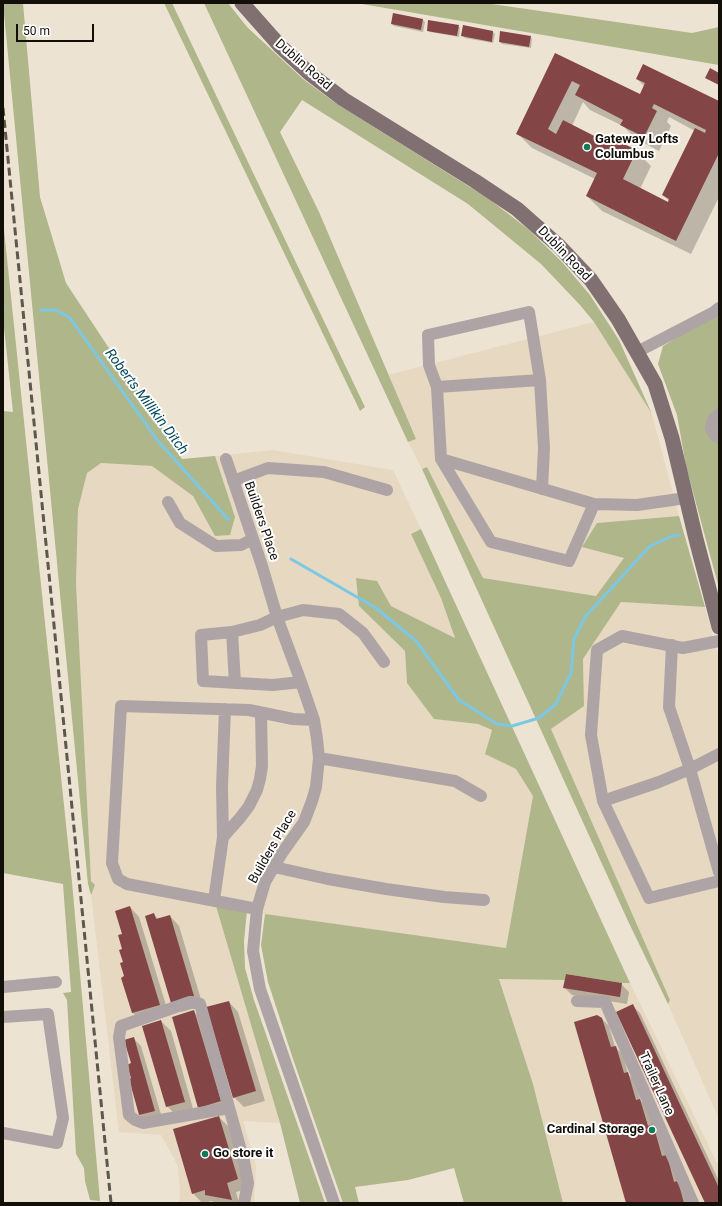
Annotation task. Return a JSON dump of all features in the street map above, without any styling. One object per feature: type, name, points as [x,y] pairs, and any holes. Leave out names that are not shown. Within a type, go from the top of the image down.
[{"type":"main road","name":"Dublin Road","points":[[242,3],[280,46],[326,86],[518,210],[559,246],[591,280],[618,319],[655,384],[672,438],[719,628]]},
{"type":"street","points":[[637,352],[719,308]]},
{"type":"street","points":[[542,489],[544,448],[540,380],[529,312],[428,335],[429,365],[437,387],[441,459],[492,542],[569,561],[594,504]]},
{"type":"street","points":[[437,387],[540,380]]},
{"type":"street","points":[[719,414],[713,420],[711,428],[715,436],[719,438]]},
{"type":"street","name":"Builders Place","points":[[226,459],[277,617],[314,720],[318,739],[319,758],[316,787],[307,816],[265,882],[257,909],[253,951],[260,989],[334,1203]]},
{"type":"street","points":[[441,459],[594,504],[637,505],[686,498]]},
{"type":"street","points":[[233,481],[268,468],[324,472],[387,490]]},
{"type":"street","points":[[168,502],[180,523],[216,546],[241,545],[253,539]]},
{"type":"street","points":[[301,682],[274,685],[203,681],[201,635],[232,632],[260,625],[277,617],[303,610],[340,614],[363,633],[384,662]]},
{"type":"street","points":[[232,632],[235,683]]},
{"type":"street","points":[[719,641],[683,648],[622,636],[597,650],[591,735],[603,801],[649,898],[719,881]]},
{"type":"street","points":[[672,646],[669,707],[690,769],[719,872]]},
{"type":"street","points":[[257,909],[127,884],[118,879],[112,863],[121,706],[249,710],[293,719],[314,720]]},
{"type":"street","points":[[214,900],[223,837],[222,787],[225,709]]},
{"type":"street","points":[[223,837],[249,806],[257,790],[262,766],[261,713]]},
{"type":"street","points":[[603,801],[659,782],[690,769],[719,754]]},
{"type":"street","points":[[319,758],[455,780],[481,796]]},
{"type":"street","points":[[274,867],[328,879],[393,890],[444,897],[484,900]]},
{"type":"street","points":[[3,987],[56,982]]},
{"type":"street","name":"Trailer Lane","points":[[577,1001],[605,1002],[693,1203]]},
{"type":"street","points":[[229,1108],[143,1123],[135,1120],[129,1115],[119,1037],[121,1026],[190,1002],[200,1004],[244,1161],[248,1183],[244,1203]]},
{"type":"street","points":[[3,1017],[48,1014],[63,1118],[57,1143],[3,1133]]},
{"type":"shaded area","points":[[594,322],[652,414],[679,516],[597,523],[624,558],[596,596],[483,578],[427,467],[422,469],[408,442],[415,439],[388,375]]},
{"type":"shaded area","points":[[273,450],[393,470],[421,529],[411,534],[441,598],[455,638],[391,606],[377,581],[359,606],[405,651],[407,683],[434,719],[478,724],[492,730],[485,754],[516,769],[533,796],[506,948],[276,916],[216,906],[280,1123],[243,1121],[256,1166],[254,1203],[179,1203],[180,1194],[178,1166],[161,1135],[119,1132],[91,895],[95,885],[91,881],[76,583],[78,509],[87,473],[100,463],[152,466],[193,496],[215,536],[235,517],[215,456]]},
{"type":"shaded area","points":[[621,602],[705,607],[719,659],[719,1119],[668,1004],[670,1000],[551,729],[584,705],[583,659]]},
{"type":"shaded area","points":[[566,974],[630,983],[719,1167],[719,1203],[563,1203],[533,1084],[499,978],[564,980]]},
{"type":"green space","points":[[3,3],[23,3],[40,197],[66,283],[182,459],[215,456],[235,517],[230,535],[215,536],[193,496],[152,466],[101,463],[87,473],[78,509],[76,583],[91,881],[95,885],[91,895],[88,884]]},
{"type":"green space","points":[[164,3],[172,3],[365,407],[360,411]]},
{"type":"green space","points":[[204,3],[228,3],[247,27],[303,79],[334,102],[489,199],[528,229],[562,262],[590,295],[619,340],[652,414],[594,322],[541,264],[468,204],[302,100],[280,132],[319,212],[416,439],[408,442]]},
{"type":"green space","points":[[356,3],[485,3],[692,33],[719,27],[719,65]]},
{"type":"green space","points":[[3,220],[72,882],[100,1201],[90,1200],[85,1181],[84,1168],[76,1154],[67,1000],[63,993],[71,992],[63,884],[3,873],[3,411],[13,412],[3,318]]},
{"type":"green space","points":[[719,312],[719,588],[686,466],[677,415],[658,364],[663,346]]},
{"type":"green space","points":[[427,467],[483,578],[596,596],[624,558],[582,547],[597,523],[679,516],[705,607],[621,602],[583,659],[584,706],[551,729],[670,1000],[668,1004],[628,921],[422,469]]},
{"type":"green space","points":[[421,529],[630,983],[566,974],[565,980],[499,979],[533,1084],[563,1203],[464,1203],[454,1168],[408,1180],[355,1187],[359,1203],[343,1203],[268,982],[261,945],[265,914],[506,948],[533,796],[516,769],[485,754],[492,730],[478,724],[434,719],[407,683],[405,651],[359,606],[356,578],[377,581],[391,606],[455,638],[441,598],[411,534]]},
{"type":"green space","points":[[216,906],[247,911],[244,941],[245,968],[254,1000],[325,1203],[300,1203],[280,1123]]},
{"type":"building","points":[[393,13],[423,19],[421,30],[391,24]]},
{"type":"building","points":[[428,20],[459,25],[457,36],[427,31]]},
{"type":"building","points":[[463,25],[493,31],[492,42],[461,36]]},
{"type":"building","points":[[500,31],[531,36],[529,47],[499,42]]},
{"type":"building","name":"Gateway Lofts Columbus","points":[[555,53],[640,94],[645,83],[636,79],[643,64],[719,101],[719,153],[676,241],[586,196],[597,173],[516,134]],"holes":[[[572,81],[580,85],[575,95],[623,120],[620,125],[644,137],[657,111],[652,108],[654,104],[706,130],[705,133],[695,128],[662,195],[669,199],[668,202],[623,179],[637,150],[613,139],[610,144],[563,120],[556,134],[548,129]]]},
{"type":"building","points":[[710,68],[719,73],[719,85],[705,78]]},
{"type":"building","points":[[130,906],[160,1005],[132,1013],[121,978],[124,976],[120,963],[123,962],[119,950],[122,949],[118,935],[122,934],[115,911]]},
{"type":"building","points":[[154,913],[156,919],[170,915],[194,996],[171,1003],[145,916]]},
{"type":"building","points":[[566,974],[622,983],[620,997],[563,988]]},
{"type":"building","points":[[229,1001],[256,1091],[233,1098],[206,1007]]},
{"type":"building","points":[[633,1004],[719,1188],[719,1203],[705,1203],[616,1012]]},
{"type":"building","points":[[194,1010],[221,1101],[198,1108],[172,1017]]},
{"type":"building","points":[[597,1015],[602,1018],[611,1047],[616,1046],[624,1073],[628,1072],[636,1100],[640,1099],[648,1126],[653,1124],[662,1156],[667,1155],[674,1182],[678,1181],[684,1203],[626,1203],[574,1022]]},
{"type":"building","points":[[161,1020],[185,1102],[166,1107],[142,1026]]},
{"type":"building","points":[[134,1037],[155,1111],[139,1115],[129,1079],[131,1078],[127,1065],[131,1063],[124,1040]]},
{"type":"building","name":"Go store it","points":[[219,1116],[238,1179],[227,1183],[232,1200],[205,1195],[205,1190],[192,1194],[173,1129]]},
{"type":"waterway","name":"Roberts Millikin Ditch","points":[[41,310],[56,310],[70,318],[158,441],[229,520]]},
{"type":"waterway","name":"Roberts Millikin Ditch","points":[[291,559],[376,608],[416,641],[459,700],[497,724],[512,726],[539,718],[556,704],[571,673],[574,639],[585,617],[649,547],[672,536],[679,535]]},
{"type":"railway","points":[[3,108],[111,1203]]},
{"type":"place","name":"Gateway Lofts Columbus","points":[[587,147]]},
{"type":"place","name":"Cardinal Storage","points":[[652,1130]]},
{"type":"place","name":"Go store it","points":[[205,1154]]}]
